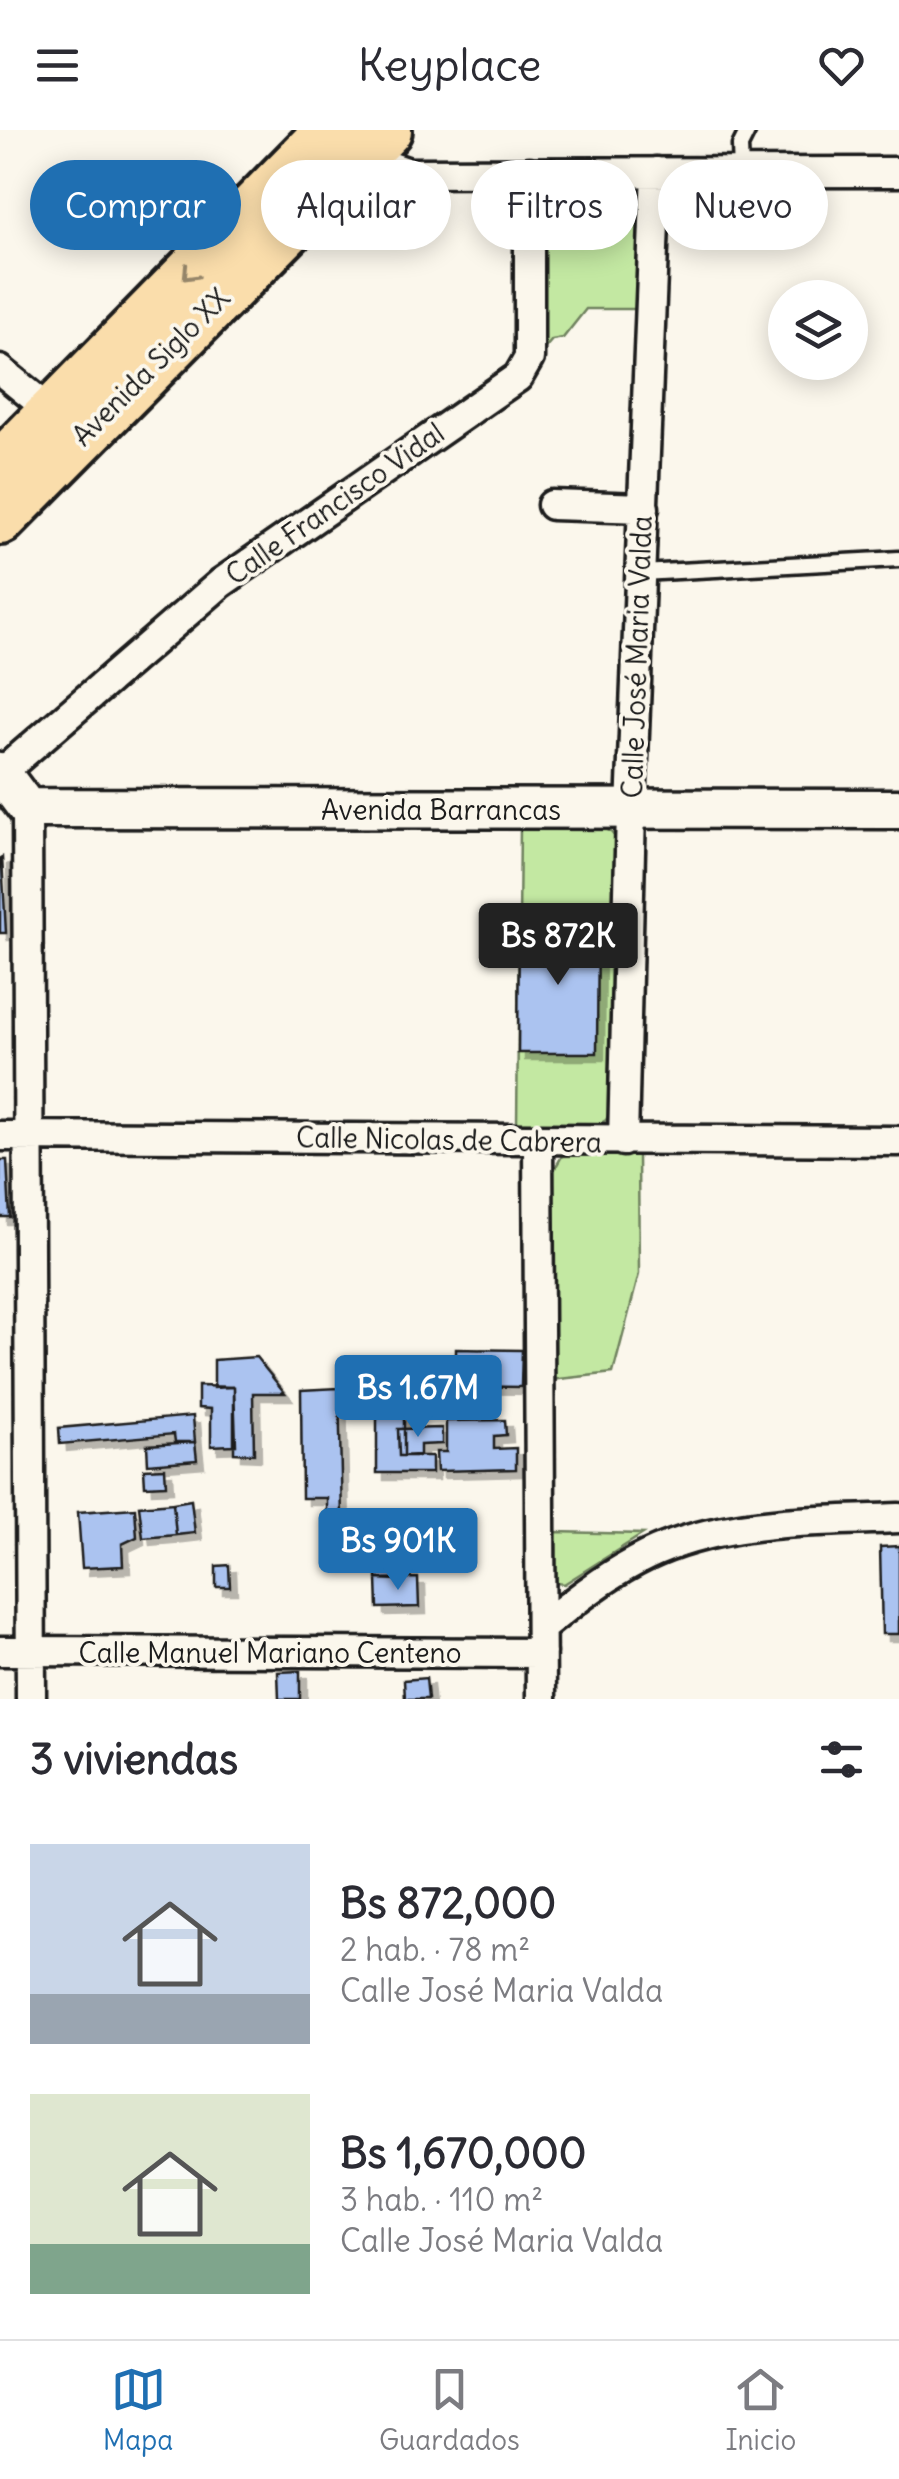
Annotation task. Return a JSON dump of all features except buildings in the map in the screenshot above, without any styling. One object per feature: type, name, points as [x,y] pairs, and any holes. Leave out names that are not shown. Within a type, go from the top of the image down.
[{"type":"highway","name":"Avenida Siglo XX","points":[[0,466],[354,137]]},
{"type":"highway","name":"Avenida Siglo XX","points":[[0,519],[354,137]]},
{"type":"street","points":[[354,137],[408,173],[471,172]]},
{"type":"street","points":[[638,172],[656,172]]},
{"type":"street","name":"Calle José Maria Valda","points":[[623,1142],[630,810],[656,172]]},
{"type":"street","points":[[828,172],[899,172]]},
{"type":"street","name":"Calle Francisco Vidal","points":[[0,773],[222,582],[518,377],[529,358],[530,250]]},
{"type":"street","points":[[0,370],[53,413]]},
{"type":"street","points":[[552,505],[644,508]]},
{"type":"street","points":[[0,773],[28,808],[30,1699]]},
{"type":"street","name":"Avenida Barrancas","points":[[28,808],[899,808]]},
{"type":"street","name":"Calle Nicolas de Cabrera","points":[[0,1136],[899,1141]]},
{"type":"street","points":[[538,1140],[541,1699]]},
{"type":"street","points":[[541,1640],[594,1586],[638,1560],[676,1544],[720,1531],[765,1524],[899,1518]]},
{"type":"street","name":"Calle Manuel Mariano Centeno","points":[[0,1652],[541,1640]]},
{"type":"lane","points":[[740,160],[740,146],[748,130]]},
{"type":"lane","points":[[641,573],[899,559]]},
{"type":"green space","points":[[638,198],[641,206],[637,309],[586,309],[563,338],[552,340],[540,354],[541,250],[638,250]]},
{"type":"green space","points":[[520,826],[601,827],[619,842],[610,1112],[606,1120],[594,1127],[517,1126]]},
{"type":"green space","points":[[638,1155],[639,1274],[613,1373],[550,1380],[551,1175],[562,1156]]},
{"type":"green space","points":[[554,1532],[643,1534],[564,1584],[557,1583],[553,1576]]}]
